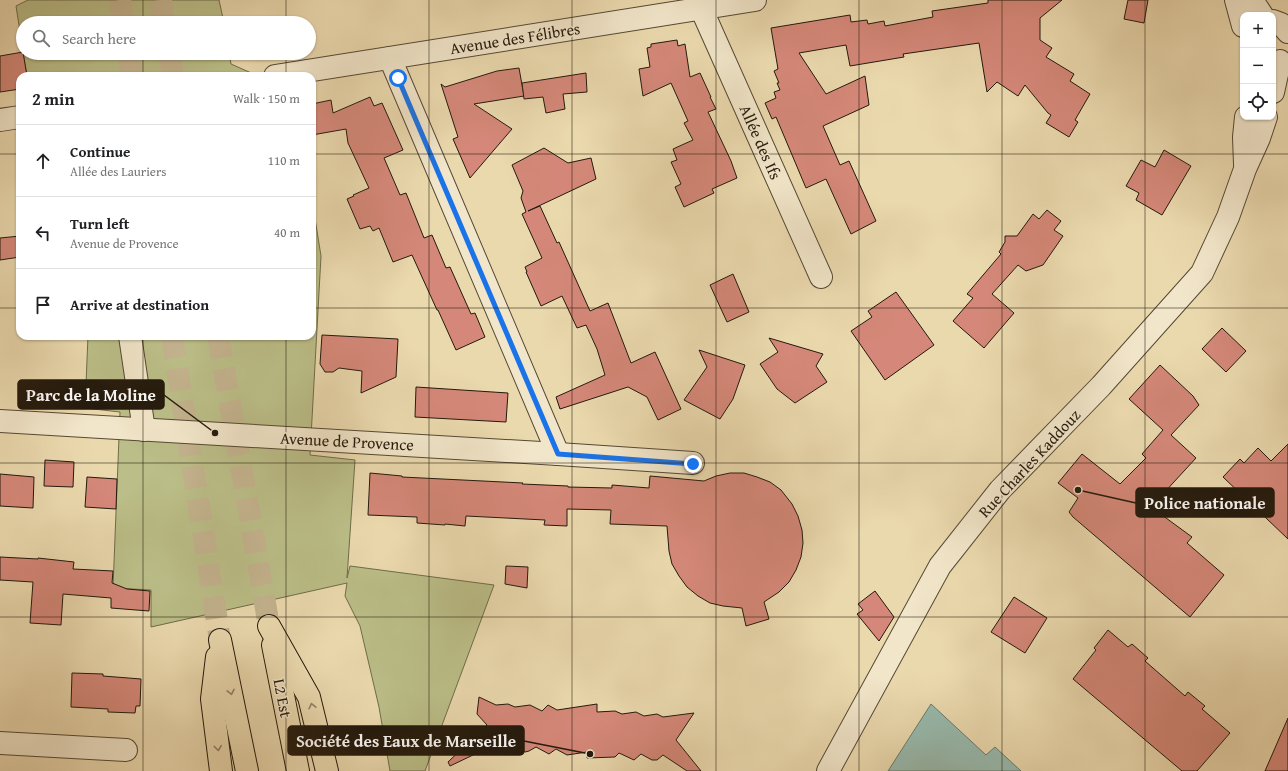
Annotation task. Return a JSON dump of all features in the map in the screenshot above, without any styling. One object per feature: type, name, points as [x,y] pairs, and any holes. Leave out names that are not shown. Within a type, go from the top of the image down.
[{"type":"highway","name":"L2 Est","points":[[298,771],[269,626],[309,697],[327,771]]},
{"type":"highway","points":[[221,771],[212,699],[220,640],[247,771]]},
{"type":"street","name":"Avenue des Félibres","points":[[301,72],[755,0]]},
{"type":"street","points":[[1236,0],[1240,15]]},
{"type":"street","points":[[1252,0],[1278,23]]},
{"type":"street","name":"Allée des Ifs","points":[[701,8],[821,277]]},
{"type":"street","points":[[390,58],[558,454]]},
{"type":"street","points":[[1275,84],[1280,58]]},
{"type":"street","points":[[0,120],[16,118]]},
{"type":"street","name":"Rue Charles Kaddouz","points":[[1245,169],[1244,137],[1246,120]]},
{"type":"street","name":"Rue Charles Kaddouz","points":[[828,771],[940,566],[1000,490],[1101,386],[1202,273],[1228,217],[1245,169],[1260,138],[1265,120]]},
{"type":"street","points":[[131,340],[144,430]]},
{"type":"street","name":"Avenue de Provence","points":[[0,421],[558,454],[693,464]]},
{"type":"street","points":[[0,743],[126,750]]},
{"type":"green space","points":[[28,0],[219,0],[222,16],[18,16],[16,6]]},
{"type":"green space","points":[[24,60],[230,60],[231,64],[249,72],[26,72]]},
{"type":"green space","points":[[316,225],[321,256],[310,455],[355,460],[347,578],[350,566],[494,585],[425,771],[390,771],[379,707],[360,626],[345,596],[347,583],[151,627],[151,590],[113,588],[120,412],[85,408],[88,340],[316,340]]},
{"type":"shaded area","points":[[931,704],[986,755],[995,747],[1021,771],[888,771]]},
{"type":"building","points":[[988,0],[1062,0],[1040,18],[1040,40],[1052,48],[1046,57],[1074,74],[1070,81],[1090,94],[1075,120],[1078,122],[1069,137],[1046,123],[1051,115],[1025,85],[1018,96],[997,82],[987,92],[979,43],[903,54],[904,57],[850,66],[846,45],[799,53],[826,94],[865,76],[869,105],[823,126],[840,165],[849,161],[876,221],[851,234],[826,179],[806,188],[776,117],[772,119],[765,103],[776,98],[774,92],[780,90],[774,71],[778,69],[771,28],[850,15],[851,22],[867,20],[868,24],[884,21],[885,26],[933,17],[932,11],[988,3]]},
{"type":"building","points":[[1128,0],[1148,0],[1144,23],[1124,19]]},
{"type":"building","points":[[677,40],[678,46],[685,44],[690,77],[700,73],[711,97],[716,109],[708,112],[731,161],[737,178],[712,189],[714,193],[684,207],[675,187],[681,184],[671,162],[677,160],[673,149],[693,140],[684,123],[688,121],[671,83],[643,96],[639,69],[650,67],[647,48],[651,47],[651,44]]},
{"type":"building","points":[[16,53],[16,60],[24,60],[26,72],[16,72],[16,90],[0,92],[0,56]]},
{"type":"building","points":[[519,68],[524,96],[474,104],[512,129],[470,178],[453,139],[458,137],[441,84],[445,87],[497,71]]},
{"type":"building","points":[[586,73],[587,92],[563,94],[565,109],[546,113],[543,97],[524,99],[522,83]]},
{"type":"building","points":[[370,97],[374,106],[382,103],[403,150],[384,158],[400,195],[406,193],[424,238],[432,235],[446,268],[450,267],[471,314],[475,313],[485,337],[456,350],[412,255],[393,262],[379,228],[373,231],[370,226],[360,229],[347,199],[369,188],[348,143],[346,129],[316,134],[316,103],[331,100],[333,113]]},
{"type":"building","points":[[544,148],[568,163],[591,158],[596,179],[528,211],[540,206],[557,243],[559,242],[590,311],[608,303],[631,363],[655,352],[681,409],[658,420],[647,397],[628,387],[560,409],[556,397],[605,375],[597,349],[586,325],[577,328],[562,296],[541,306],[526,272],[525,267],[542,258],[522,214],[526,212],[521,198],[523,191],[512,165]]},
{"type":"building","points":[[1164,150],[1191,166],[1162,215],[1136,200],[1139,193],[1126,186],[1141,160],[1155,167]]},
{"type":"building","points":[[1047,210],[1061,221],[1054,230],[1063,236],[1043,265],[1026,271],[1018,265],[992,294],[1014,313],[984,348],[953,321],[973,298],[967,294],[1001,254],[999,252],[1005,242],[1005,236],[1017,236],[1033,214],[1039,219]]},
{"type":"building","points":[[16,236],[16,258],[0,260],[0,238]]},
{"type":"building","points":[[733,274],[749,312],[727,322],[710,285]]},
{"type":"building","points":[[896,292],[934,345],[885,380],[851,331],[872,317],[868,311]]},
{"type":"building","points":[[1222,328],[1246,351],[1226,372],[1202,349]]},
{"type":"building","points":[[322,335],[398,339],[396,377],[361,393],[362,371],[339,368],[333,372],[325,372],[320,364]]},
{"type":"building","points":[[769,338],[823,354],[816,366],[827,382],[795,403],[777,389],[760,364],[778,352]]},
{"type":"building","points":[[699,350],[745,365],[733,399],[720,419],[684,400],[707,367]]},
{"type":"building","points":[[1160,365],[1193,396],[1199,405],[1171,435],[1196,458],[1151,507],[1192,537],[1187,543],[1224,575],[1190,617],[1073,517],[1069,512],[1078,498],[1058,483],[1082,454],[1120,484],[1146,458],[1142,454],[1163,430],[1129,399]]},
{"type":"building","points":[[416,387],[508,393],[506,422],[415,417]]},
{"type":"building","points":[[1288,444],[1288,539],[1223,477],[1240,459],[1244,463],[1258,448],[1271,461]]},
{"type":"building","points":[[45,460],[74,462],[73,487],[44,486]]},
{"type":"building","points":[[370,473],[402,477],[523,483],[522,484],[568,487],[612,488],[612,485],[649,488],[650,476],[704,481],[716,476],[730,473],[744,473],[770,482],[781,490],[792,504],[798,516],[802,530],[803,543],[801,557],[789,582],[779,592],[764,602],[769,619],[746,626],[742,608],[710,603],[687,587],[672,564],[669,551],[667,526],[610,524],[611,510],[567,509],[567,526],[544,525],[545,520],[466,516],[465,526],[445,525],[417,523],[417,517],[368,515]]},
{"type":"building","points":[[0,474],[34,477],[33,508],[0,506]]},
{"type":"building","points":[[87,477],[117,479],[116,509],[85,507]]},
{"type":"building","points":[[0,557],[38,558],[74,562],[73,569],[113,571],[112,583],[127,589],[150,591],[149,611],[111,608],[111,598],[63,594],[61,625],[30,623],[33,582],[0,580]]},
{"type":"building","points":[[506,566],[528,567],[527,588],[505,584]]},
{"type":"building","points":[[875,591],[894,617],[879,641],[857,614],[863,610],[858,604]]},
{"type":"building","points":[[1014,597],[1047,618],[1025,653],[991,632]]},
{"type":"building","points":[[1108,630],[1128,647],[1132,644],[1148,658],[1145,661],[1185,696],[1188,692],[1205,706],[1202,709],[1230,733],[1197,771],[1182,771],[1073,679],[1096,650],[1094,648]]},
{"type":"building","points":[[72,673],[103,674],[103,676],[141,679],[140,706],[136,706],[135,713],[108,712],[108,709],[71,707]]},
{"type":"building","points":[[479,697],[496,705],[508,704],[515,707],[530,705],[542,711],[548,705],[557,710],[597,704],[597,712],[615,711],[622,714],[636,712],[644,716],[657,714],[663,717],[694,713],[676,740],[701,771],[687,771],[663,755],[657,760],[652,760],[641,754],[634,760],[619,753],[615,757],[587,758],[587,752],[567,755],[556,749],[549,754],[536,747],[525,752],[513,746],[508,750],[503,750],[494,745],[450,766],[448,762],[487,725],[477,714]]},
{"type":"building","points":[[1288,718],[1288,771],[1265,771]]},
{"type":"tunnel","points":[[120,0],[123,16]]},
{"type":"tunnel","points":[[161,0],[163,16]]},
{"type":"tunnel","points":[[129,60],[131,72]]},
{"type":"tunnel","points":[[170,60],[172,72]]},
{"type":"tunnel","points":[[173,340],[220,640]]},
{"type":"tunnel","points":[[219,340],[269,626]]},
{"type":"place","name":"Parc de la Moline","points":[[215,433]]},
{"type":"place","name":"Police nationale","points":[[1078,490]]},
{"type":"place","name":"Société des Eaux de Marseille","points":[[590,754]]},
{"type":"route","points":[[398,78],[558,454],[693,464]]}]
